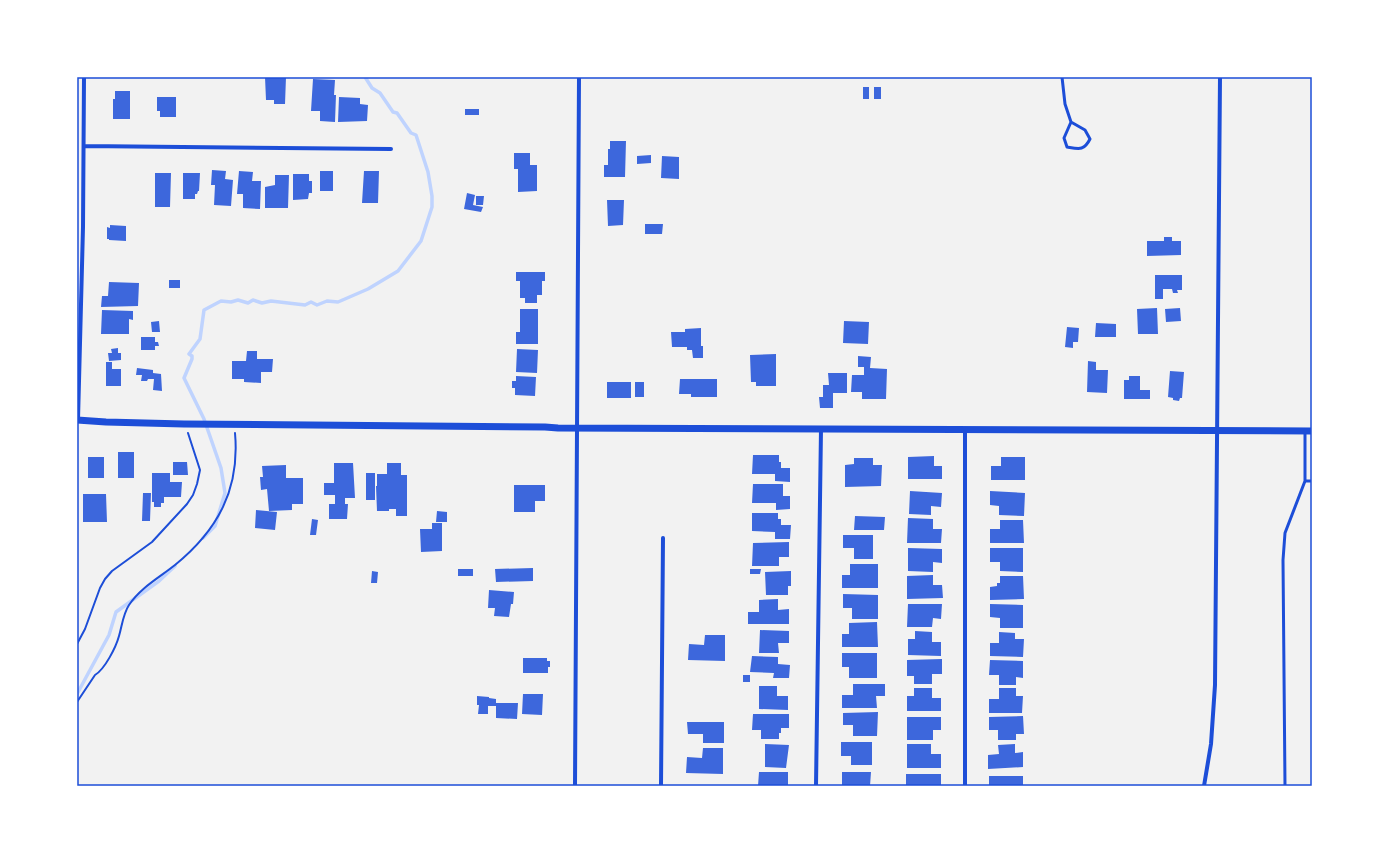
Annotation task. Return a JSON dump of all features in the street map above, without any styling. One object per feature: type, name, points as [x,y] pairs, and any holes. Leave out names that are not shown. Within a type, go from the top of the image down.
[{"type":"street","points":[[84,77],[83,227],[78,420],[188,424],[577,428],[1308,431]]},
{"type":"street","points":[[575,786],[579,77]]},
{"type":"street","points":[[1204,786],[1215,709],[1220,77]]},
{"type":"street","points":[[84,146],[391,149]]},
{"type":"street","points":[[816,786],[820,429]]},
{"type":"street","points":[[965,430],[965,786]]},
{"type":"street","points":[[661,786],[663,538]]},
{"type":"lane","points":[[1062,77],[1065,104],[1071,122],[1085,130],[1090,139],[1084,148],[1079,149],[1068,147],[1064,138],[1071,122]]},
{"type":"lane","points":[[1285,786],[1285,533],[1305,481],[1308,431]]},
{"type":"lane","points":[[1305,481],[1312,481]]},
{"type":"path","points":[[77,644],[105,579],[112,571],[152,542],[187,504],[193,495],[198,484],[200,470],[188,424]]},
{"type":"path","points":[[77,702],[112,652],[119,636],[124,615],[136,596],[178,562],[199,542],[222,511],[230,492],[236,462],[235,424]]},
{"type":"building","points":[[265,77],[286,77],[285,104],[274,104],[274,100],[266,100]]},
{"type":"building","points":[[313,79],[335,80],[335,122],[320,121],[320,111],[311,111]]},
{"type":"building","points":[[863,87],[869,87],[869,99],[863,99]]},
{"type":"building","points":[[874,87],[881,87],[881,99],[874,99]]},
{"type":"building","points":[[115,91],[130,91],[130,119],[113,119],[113,99],[115,99]]},
{"type":"building","points":[[157,97],[176,97],[176,117],[160,117],[160,111],[157,111]]},
{"type":"building","points":[[339,97],[360,98],[360,104],[368,105],[367,121],[338,122]]},
{"type":"building","points":[[465,109],[479,109],[479,115],[465,115]]},
{"type":"building","points":[[610,141],[626,141],[625,177],[604,177],[604,165],[608,165],[608,149],[610,149]]},
{"type":"building","points":[[514,153],[530,153],[530,165],[537,165],[537,191],[518,192],[518,169],[514,169]]},
{"type":"building","points":[[651,155],[651,163],[637,164],[637,156]]},
{"type":"building","points":[[662,156],[679,157],[679,179],[661,178]]},
{"type":"building","points":[[212,170],[226,171],[225,179],[233,180],[231,206],[214,205],[215,185],[211,185]]},
{"type":"building","points":[[239,171],[253,172],[252,181],[261,181],[260,209],[243,208],[243,194],[237,194]]},
{"type":"building","points":[[320,171],[333,171],[333,191],[320,191]]},
{"type":"building","points":[[364,171],[379,171],[378,203],[362,203]]},
{"type":"building","points":[[155,173],[171,173],[170,207],[155,207]]},
{"type":"building","points":[[183,173],[200,173],[199,191],[195,194],[195,199],[183,199]]},
{"type":"building","points":[[293,174],[309,174],[309,181],[312,181],[312,193],[309,193],[308,199],[293,200]]},
{"type":"building","points":[[275,175],[289,175],[288,208],[265,208],[265,187],[275,185]]},
{"type":"building","points":[[467,193],[475,195],[473,205],[483,207],[481,212],[464,209]]},
{"type":"building","points":[[476,196],[484,196],[483,205],[476,205]]},
{"type":"building","points":[[607,200],[624,200],[623,225],[608,226]]},
{"type":"building","points":[[645,224],[663,224],[662,234],[645,234]]},
{"type":"building","points":[[110,225],[126,226],[126,241],[107,239],[107,227],[110,228]]},
{"type":"building","points":[[1164,237],[1172,237],[1172,241],[1181,241],[1181,255],[1147,256],[1147,241],[1164,241]]},
{"type":"building","points":[[516,272],[545,272],[545,281],[542,281],[542,295],[537,295],[537,303],[525,303],[525,298],[520,298],[520,281],[516,281]]},
{"type":"building","points":[[1155,275],[1182,275],[1182,290],[1177,290],[1178,293],[1173,293],[1172,289],[1163,289],[1163,299],[1155,299]]},
{"type":"building","points":[[169,280],[180,280],[180,288],[169,288]]},
{"type":"building","points":[[109,282],[139,283],[138,306],[101,307],[102,296],[108,296]]},
{"type":"building","points":[[1157,308],[1158,334],[1138,334],[1137,309]]},
{"type":"building","points":[[1180,308],[1181,321],[1166,322],[1165,309]]},
{"type":"building","points":[[520,309],[538,309],[538,344],[516,344],[516,332],[520,332]]},
{"type":"building","points":[[102,310],[133,311],[133,320],[129,319],[129,334],[101,334]]},
{"type":"building","points":[[159,321],[160,332],[152,332],[151,322]]},
{"type":"building","points":[[844,321],[869,322],[868,344],[843,343]]},
{"type":"building","points":[[1096,323],[1116,324],[1116,337],[1095,337]]},
{"type":"building","points":[[1067,327],[1079,328],[1078,342],[1073,342],[1073,348],[1065,347]]},
{"type":"building","points":[[701,328],[703,358],[693,358],[692,350],[687,350],[687,347],[672,347],[671,332],[685,332],[685,329]]},
{"type":"building","points":[[141,337],[155,337],[155,342],[158,342],[159,346],[155,346],[155,350],[141,350]]},
{"type":"building","points":[[118,348],[118,353],[121,353],[121,360],[109,361],[108,353],[112,353],[111,349]]},
{"type":"building","points":[[517,349],[538,350],[537,373],[516,372]]},
{"type":"building","points":[[247,351],[257,351],[257,359],[273,359],[272,372],[261,372],[261,383],[244,382],[244,379],[232,379],[232,361],[246,361]]},
{"type":"building","points":[[776,354],[776,386],[756,386],[756,382],[751,382],[750,355]]},
{"type":"building","points":[[858,356],[871,357],[870,368],[887,369],[886,399],[862,399],[862,392],[851,392],[852,375],[864,375],[864,367],[858,367]]},
{"type":"building","points":[[1088,361],[1096,362],[1096,370],[1108,370],[1107,393],[1087,392]]},
{"type":"building","points":[[106,362],[112,362],[112,369],[121,369],[121,386],[106,386]]},
{"type":"building","points":[[137,368],[153,370],[153,373],[161,374],[162,391],[153,390],[154,379],[141,381],[142,375],[136,375]]},
{"type":"building","points":[[1170,371],[1184,372],[1182,398],[1180,398],[1179,401],[1168,397]]},
{"type":"building","points":[[828,373],[847,373],[847,393],[833,393],[833,408],[820,408],[819,397],[823,397],[823,385],[829,385]]},
{"type":"building","points":[[516,376],[536,377],[535,396],[515,395],[515,388],[512,388],[512,381],[516,381]]},
{"type":"building","points":[[1129,376],[1140,376],[1140,390],[1150,390],[1150,399],[1124,399],[1124,380],[1129,380]]},
{"type":"building","points":[[680,379],[717,379],[717,397],[691,397],[691,394],[679,394]]},
{"type":"building","points":[[607,382],[631,382],[631,398],[607,398]]},
{"type":"building","points":[[635,382],[644,382],[644,397],[635,397]]},
{"type":"building","points":[[118,452],[134,452],[134,478],[118,478]]},
{"type":"building","points":[[753,455],[779,455],[781,468],[790,468],[790,482],[775,481],[775,474],[752,474]]},
{"type":"building","points":[[934,456],[934,466],[942,466],[942,479],[908,479],[908,457]]},
{"type":"building","points":[[88,457],[104,457],[104,478],[88,478]]},
{"type":"building","points":[[1001,457],[1025,457],[1025,480],[991,480],[991,466],[1001,466]]},
{"type":"building","points":[[854,458],[873,458],[873,465],[882,465],[881,486],[845,487],[845,465],[854,464]]},
{"type":"building","points":[[173,462],[187,462],[188,475],[173,475]]},
{"type":"building","points":[[334,463],[353,463],[355,498],[345,498],[345,504],[348,504],[347,519],[329,519],[329,504],[335,504],[335,495],[324,495],[324,483],[334,483]]},
{"type":"building","points":[[387,463],[401,463],[401,475],[407,475],[407,516],[396,516],[396,509],[389,509],[389,511],[377,511],[377,474],[387,474]]},
{"type":"building","points":[[286,465],[286,478],[303,478],[303,504],[292,504],[292,510],[269,511],[267,489],[261,490],[260,477],[263,477],[262,466]]},
{"type":"building","points":[[152,473],[170,473],[170,482],[182,482],[181,497],[164,497],[164,503],[161,503],[161,507],[154,507],[154,502],[152,502]]},
{"type":"building","points":[[366,473],[375,473],[375,500],[366,500]]},
{"type":"building","points":[[753,484],[783,484],[783,496],[790,496],[790,509],[776,510],[776,503],[752,503]]},
{"type":"building","points":[[514,485],[545,485],[545,501],[535,501],[535,512],[514,512]]},
{"type":"building","points":[[910,491],[942,493],[941,507],[931,506],[931,515],[909,514]]},
{"type":"building","points":[[990,491],[1025,493],[1024,516],[999,515],[999,506],[990,505]]},
{"type":"building","points":[[143,493],[151,493],[150,521],[142,521]]},
{"type":"building","points":[[83,494],[106,494],[107,522],[83,522]]},
{"type":"building","points":[[256,510],[277,512],[275,530],[255,528]]},
{"type":"building","points":[[437,511],[447,512],[447,522],[436,522]]},
{"type":"building","points":[[752,513],[778,513],[778,519],[781,519],[781,525],[791,525],[790,539],[775,539],[775,532],[752,531]]},
{"type":"building","points":[[855,516],[885,517],[884,530],[854,530]]},
{"type":"building","points":[[908,518],[933,519],[933,529],[942,529],[941,543],[907,543]]},
{"type":"building","points":[[312,519],[318,520],[316,535],[310,535]]},
{"type":"building","points":[[1000,520],[1023,520],[1024,543],[990,543],[990,529],[1000,529]]},
{"type":"building","points":[[432,523],[442,523],[442,551],[421,552],[420,529],[432,529]]},
{"type":"building","points":[[843,535],[873,535],[873,559],[854,559],[854,548],[843,548]]},
{"type":"building","points":[[789,542],[789,557],[779,557],[779,566],[752,566],[753,543]]},
{"type":"building","points":[[908,548],[942,549],[942,563],[933,562],[933,572],[908,571]]},
{"type":"building","points":[[990,548],[1023,548],[1023,572],[1000,571],[1000,562],[990,562]]},
{"type":"building","points":[[850,564],[878,564],[878,588],[842,588],[842,575],[850,575]]},
{"type":"building","points":[[533,568],[533,581],[496,582],[495,569]]},
{"type":"building","points":[[458,569],[473,569],[473,576],[458,576]]},
{"type":"building","points":[[750,569],[761,569],[760,574],[750,574]]},
{"type":"building","points":[[372,571],[378,572],[377,583],[371,583]]},
{"type":"building","points":[[791,571],[791,586],[788,586],[788,595],[766,595],[765,572]]},
{"type":"building","points":[[933,575],[933,585],[942,585],[943,598],[907,599],[907,576]]},
{"type":"building","points":[[1000,576],[1023,576],[1024,599],[990,600],[990,587],[997,586],[997,583],[1000,583]]},
{"type":"building","points":[[489,590],[514,592],[513,604],[511,604],[509,617],[494,616],[495,608],[488,608]]},
{"type":"building","points":[[843,594],[878,595],[878,619],[852,619],[852,608],[843,608]]},
{"type":"building","points":[[778,599],[778,610],[789,609],[789,624],[748,624],[748,612],[759,612],[759,600]]},
{"type":"building","points":[[908,604],[942,604],[941,619],[933,618],[932,627],[907,627]]},
{"type":"building","points":[[990,604],[1023,605],[1023,628],[1000,628],[1000,618],[990,617]]},
{"type":"building","points":[[877,622],[878,647],[842,647],[842,634],[849,634],[849,623]]},
{"type":"building","points":[[760,630],[789,631],[789,643],[778,643],[779,653],[759,653]]},
{"type":"building","points":[[915,631],[932,632],[932,642],[941,642],[941,656],[908,655],[908,639],[915,639]]},
{"type":"building","points":[[999,632],[1015,633],[1015,639],[1024,639],[1023,657],[990,656],[990,643],[999,643]]},
{"type":"building","points":[[705,635],[725,635],[725,661],[688,660],[689,644],[704,645]]},
{"type":"building","points":[[842,653],[877,653],[877,678],[849,678],[849,667],[842,667]]},
{"type":"building","points":[[752,656],[778,657],[778,664],[790,665],[789,678],[773,678],[774,673],[750,672]]},
{"type":"building","points":[[523,658],[547,658],[547,661],[550,661],[548,673],[523,673]]},
{"type":"building","points":[[942,659],[942,674],[932,674],[932,684],[914,684],[914,676],[907,676],[907,660]]},
{"type":"building","points":[[990,660],[1023,661],[1023,678],[1016,677],[1016,685],[999,685],[999,675],[989,675]]},
{"type":"building","points":[[743,675],[750,675],[750,682],[743,682]]},
{"type":"building","points":[[853,684],[885,684],[885,696],[876,696],[877,708],[842,708],[842,695],[853,695]]},
{"type":"building","points":[[759,686],[777,686],[777,696],[788,696],[788,710],[759,709]]},
{"type":"building","points":[[914,688],[932,688],[932,698],[941,698],[941,711],[907,711],[907,696],[914,696]]},
{"type":"building","points":[[999,688],[1016,688],[1016,696],[1023,696],[1022,713],[989,713],[989,699],[999,699]]},
{"type":"building","points":[[523,694],[543,694],[542,715],[522,714]]},
{"type":"building","points":[[477,696],[496,699],[496,703],[518,703],[517,719],[496,718],[496,706],[488,706],[488,714],[478,714],[479,705],[477,705]]},
{"type":"building","points":[[878,712],[877,736],[853,736],[853,725],[843,725],[843,713]]},
{"type":"building","points":[[753,714],[789,714],[789,728],[781,728],[779,739],[761,739],[761,730],[752,730]]},
{"type":"building","points":[[1023,716],[1024,734],[1016,734],[1016,740],[998,740],[998,730],[989,730],[989,717]]},
{"type":"building","points":[[907,717],[941,717],[941,730],[933,730],[933,740],[907,740]]},
{"type":"building","points":[[687,722],[724,722],[724,743],[703,743],[703,734],[688,734]]},
{"type":"building","points":[[841,742],[872,742],[872,765],[851,765],[851,756],[841,756]]},
{"type":"building","points":[[765,744],[789,745],[786,768],[765,767]]},
{"type":"building","points":[[907,744],[931,744],[931,754],[941,754],[941,768],[907,768]]},
{"type":"building","points":[[1015,744],[1015,753],[1023,752],[1023,767],[988,769],[988,755],[999,754],[998,745]]},
{"type":"building","points":[[703,748],[723,748],[723,774],[686,773],[687,757],[702,758]]},
{"type":"building","points":[[759,772],[788,772],[788,785],[758,786]]},
{"type":"building","points":[[842,772],[871,772],[870,786],[842,785]]},
{"type":"building","points":[[906,774],[941,774],[941,786],[906,786]]},
{"type":"building","points":[[989,776],[1023,776],[1023,786],[989,786]]},
{"type":"waterway","points":[[203,538],[215,526],[225,493],[221,468],[204,419],[184,378],[192,359],[192,356],[189,354],[200,339],[204,310],[221,301],[231,302],[238,300],[248,303],[253,300],[262,303],[271,301],[305,305],[311,302],[317,305],[327,301],[338,302],[368,289],[398,271],[421,241],[432,207],[432,196],[428,172],[416,135],[411,133],[397,113],[393,112],[380,93],[372,88],[365,77]]},
{"type":"waterway","points":[[77,694],[109,635],[116,612],[159,581],[175,566]]}]
